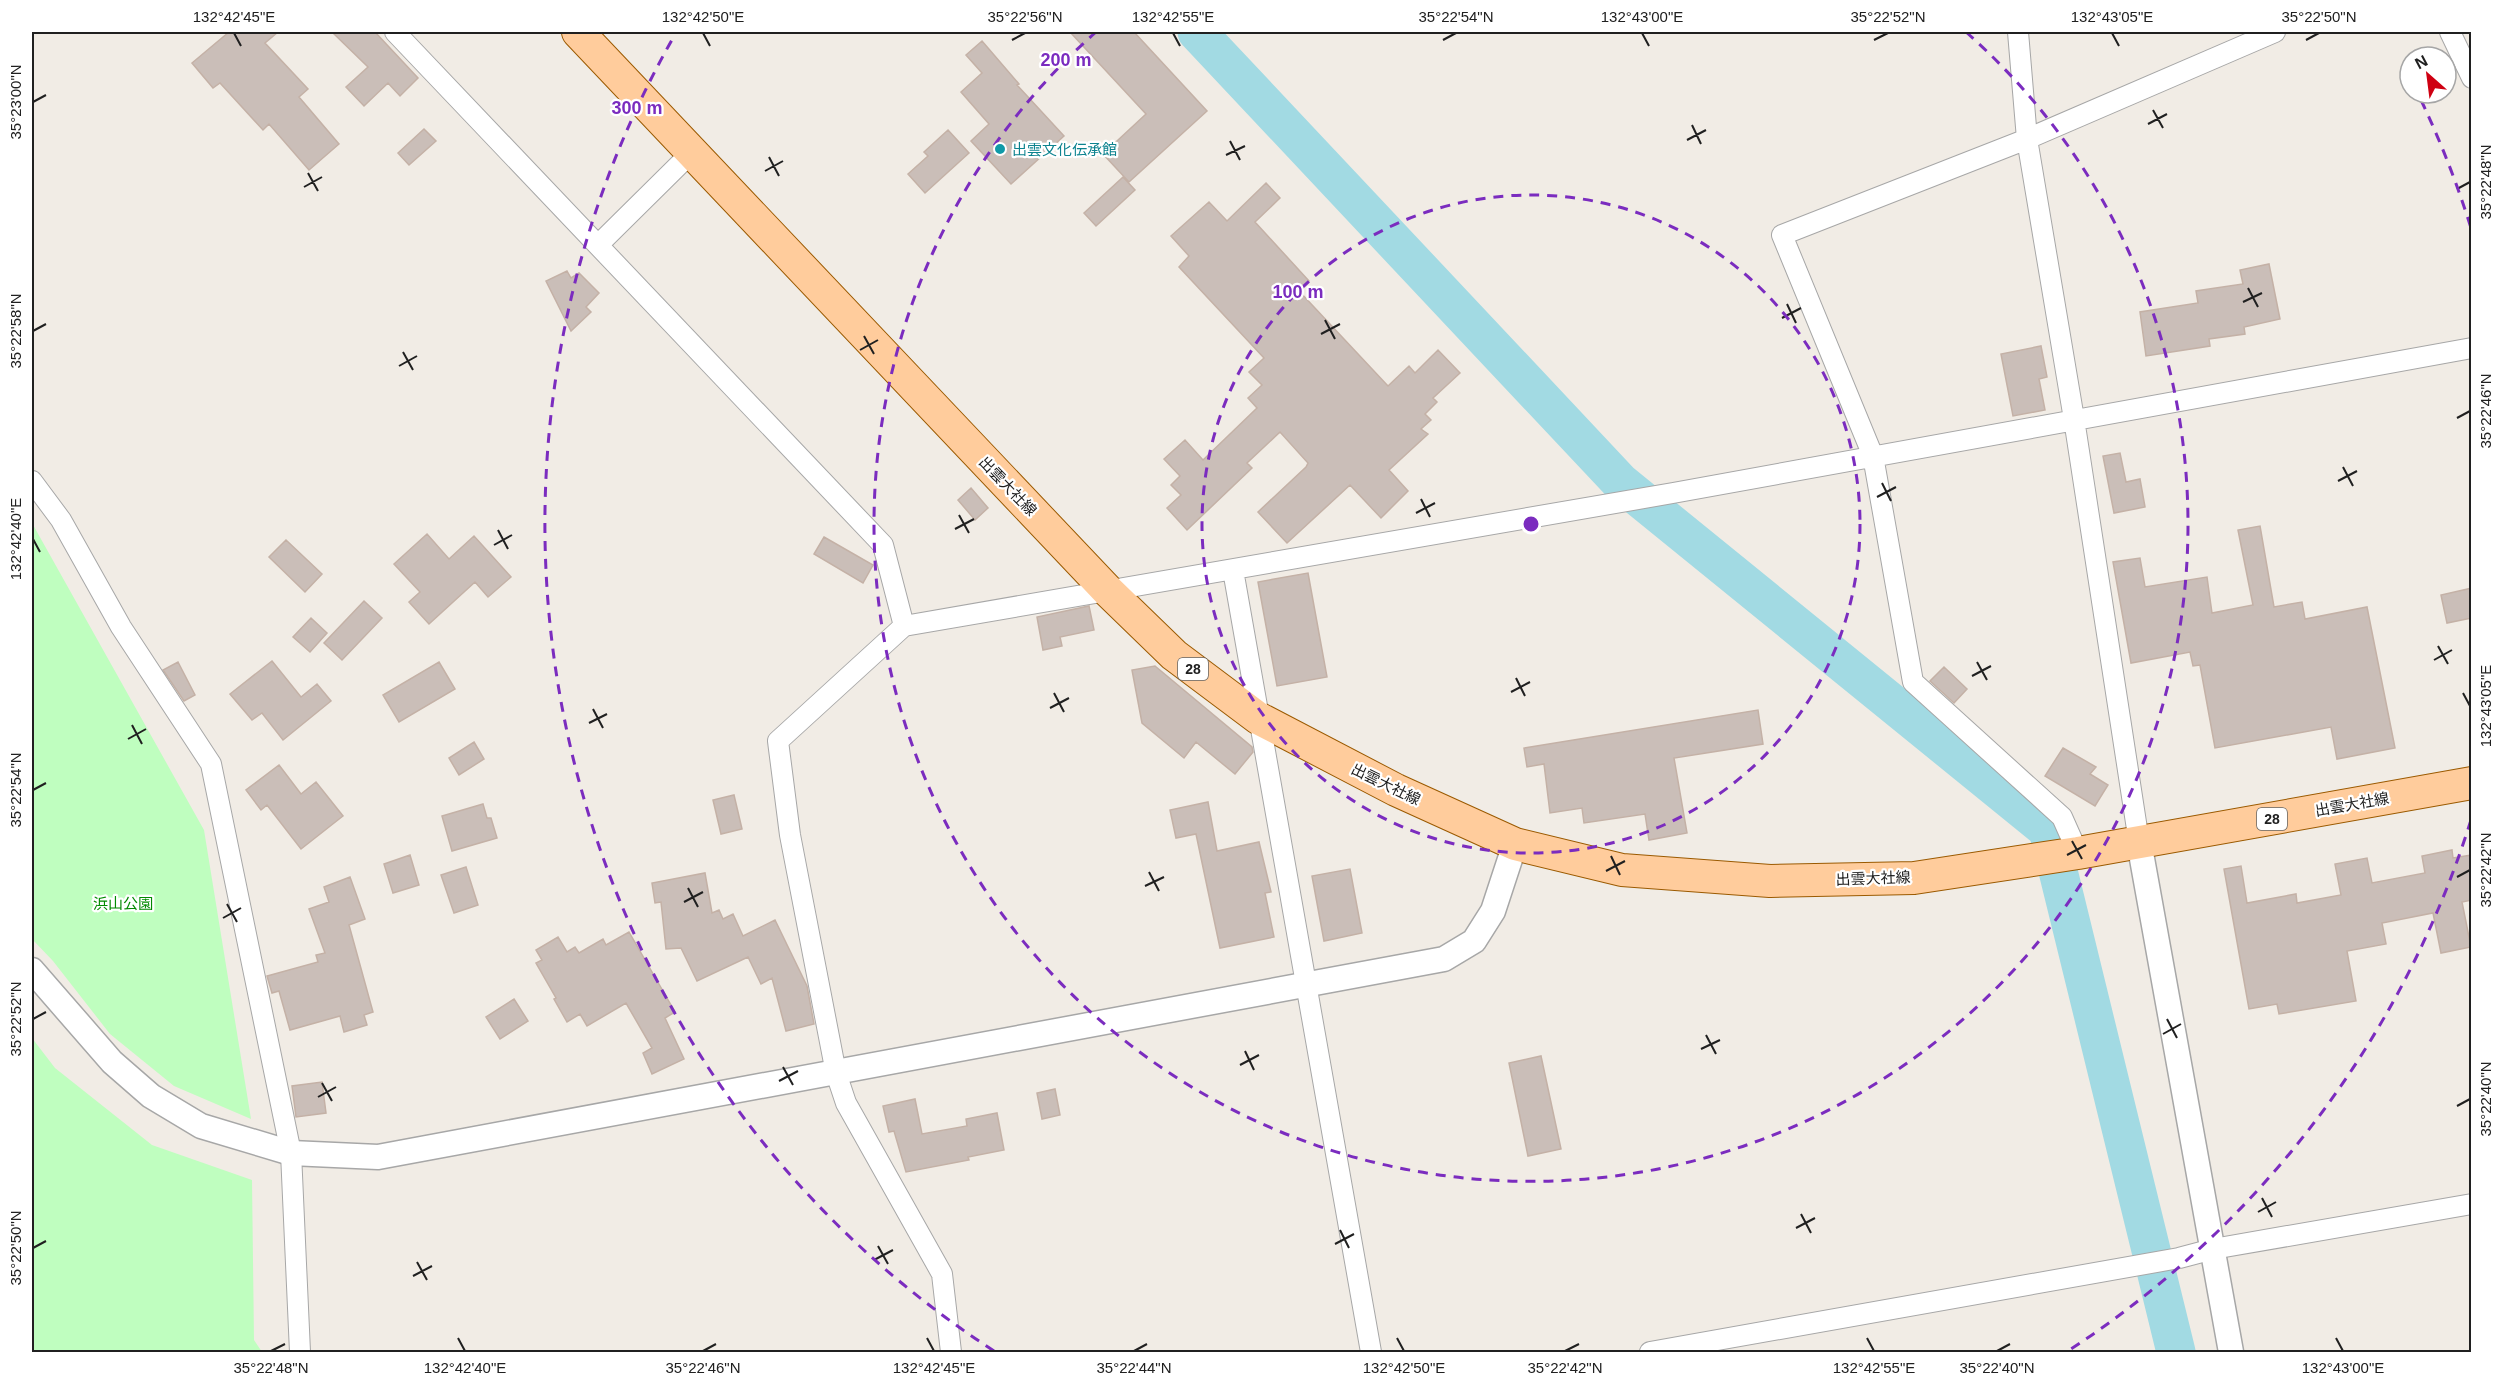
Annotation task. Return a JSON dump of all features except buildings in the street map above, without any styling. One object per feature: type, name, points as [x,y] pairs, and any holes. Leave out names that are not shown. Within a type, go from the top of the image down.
[{"type":"main road","name":"出雲大社線","points":[[578,32],[1107,590],[1174,655],[1258,718],[1396,790],[1515,844],[1622,870],[1770,881],[1914,878],[2139,843],[2472,783]]},
{"type":"street","points":[[395,32],[884,545],[904,626]]},
{"type":"street","points":[[2018,32],[2027,139],[2074,419],[2139,843],[2231,1353]]},
{"type":"street","points":[[2075,853],[2062,817],[1913,681],[1873,456],[1782,235],[2027,139],[2275,32]]},
{"type":"street","points":[[2450,32],[2472,78]]},
{"type":"street","points":[[599,244],[691,153]]},
{"type":"street","points":[[951,1353],[942,1274],[846,1103],[836,1073],[790,835],[778,741],[904,626],[1611,504],[2472,348]]},
{"type":"street","points":[[32,481],[62,520],[121,627],[211,764],[291,1154],[300,1353]]},
{"type":"street","points":[[1233,570],[1371,1353]]},
{"type":"street","points":[[32,970],[112,1062],[151,1096],[201,1126],[291,1154],[378,1157],[1306,986],[1444,958],[1474,941],[1493,911],[1515,844]]},
{"type":"street","points":[[1650,1353],[2179,1258],[2213,1249],[2472,1204]]},
{"type":"green space","name":"浜山公園","points":[[32,523],[204,830],[251,1119],[174,1086],[110,1034],[53,961],[32,939]]},
{"type":"green space","points":[[32,1038],[55,1068],[152,1145],[252,1180],[254,1340],[262,1352],[32,1352]]},
{"type":"waterway","points":[[1197,32],[1621,483],[2048,830],[2176,1352]]},
{"type":"place","name":"出雲文化伝承館","points":[[1000,149]]}]
